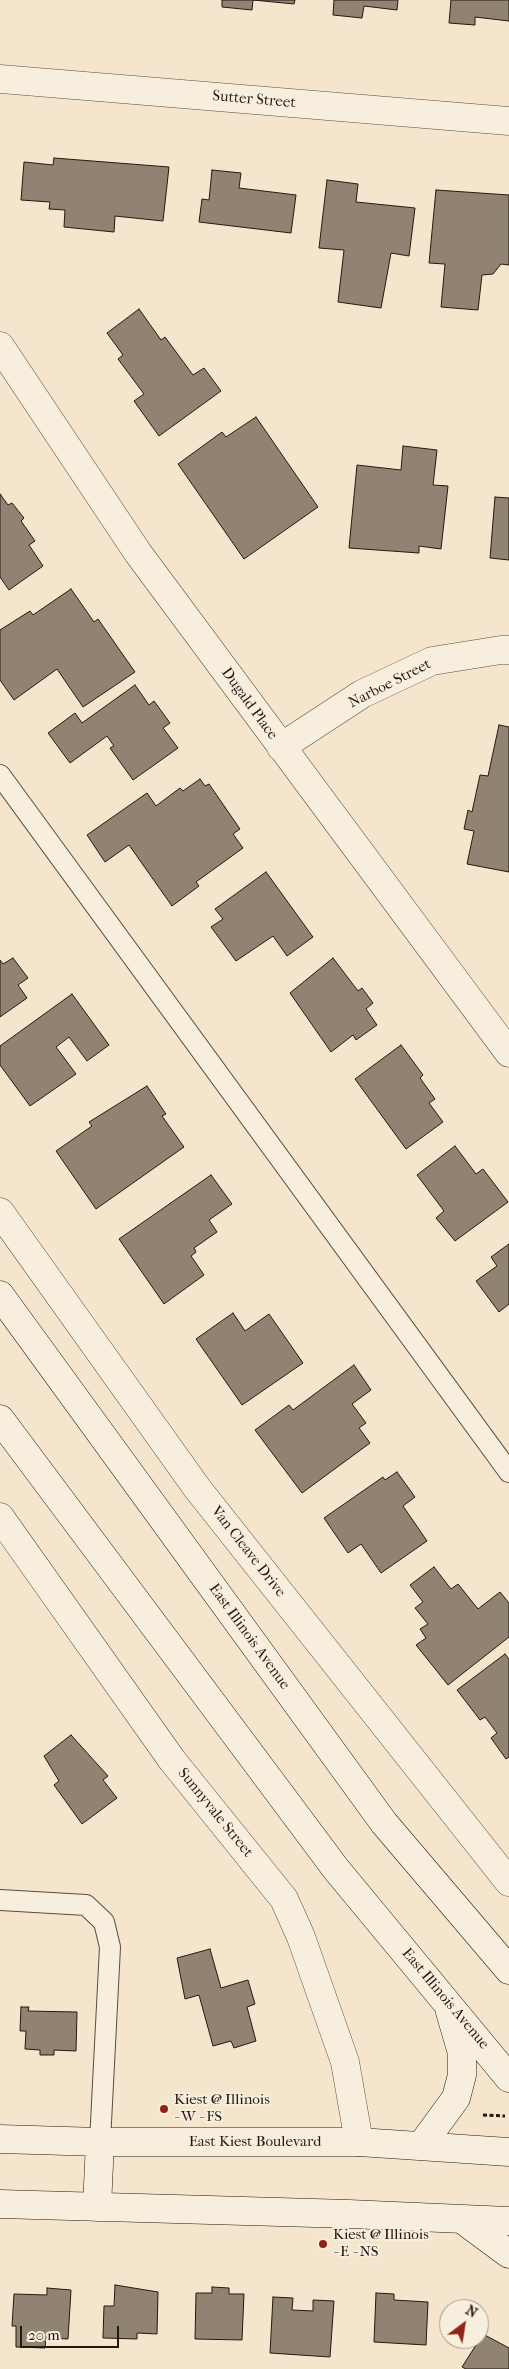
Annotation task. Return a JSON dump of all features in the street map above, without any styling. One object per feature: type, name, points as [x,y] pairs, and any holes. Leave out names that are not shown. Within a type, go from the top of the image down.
[{"type":"street","name":"Sutter Street","points":[[0,79],[509,121]]},
{"type":"street","name":"Dugald Place","points":[[0,346],[138,552],[509,1053]]},
{"type":"street","name":"Narboe Street","points":[[281,747],[362,694],[432,661],[509,650]]},
{"type":"street","name":"Van Cleave Drive","points":[[0,1212],[197,1488],[509,1882]]},
{"type":"street","name":"East Illinois Avenue","points":[[0,1295],[384,1822],[509,1970]]},
{"type":"street","name":"East Illinois Avenue","points":[[0,1419],[336,1869],[509,2078]]},
{"type":"street","name":"Sunnyvale Street","points":[[0,1517],[172,1760],[284,1898],[301,1937],[345,2062],[359,2142]]},
{"type":"street","points":[[420,2146],[456,2098],[462,2075],[462,2053],[447,2001]]},
{"type":"street","name":"East Kiest Boulevard","points":[[0,2139],[100,2142],[359,2142],[509,2152]]},
{"type":"street","points":[[97,2207],[100,2142]]},
{"type":"street","points":[[0,2204],[339,2214],[509,2222]]},
{"type":"street","points":[[463,2220],[509,2254]]},
{"type":"lane","points":[[0,775],[509,1472]]},
{"type":"lane","points":[[0,1900],[86,1904],[104,1922],[110,1947],[100,2142]]},
{"type":"building","points":[[222,0],[253,0],[252,10],[222,7]]},
{"type":"building","points":[[253,0],[295,0],[294,4]]},
{"type":"building","points":[[334,0],[398,0],[397,10],[364,6],[362,18],[333,15]]},
{"type":"building","points":[[451,0],[509,0],[509,21],[475,17],[475,25],[449,23]]},
{"type":"building","points":[[54,158],[169,167],[163,221],[115,216],[114,232],[64,227],[65,210],[49,209],[50,202],[21,200],[24,162],[53,165]]},
{"type":"building","points":[[212,170],[241,173],[239,188],[296,195],[291,233],[199,222],[202,199],[209,200]]},
{"type":"building","points":[[327,180],[358,184],[356,202],[415,208],[409,256],[391,253],[381,308],[338,302],[344,250],[319,248]]},
{"type":"building","points":[[436,190],[509,195],[509,265],[501,264],[493,274],[482,275],[478,310],[441,307],[445,264],[429,263]]},
{"type":"building","points":[[139,309],[161,340],[165,337],[193,375],[204,368],[221,391],[159,436],[134,401],[144,394],[118,359],[123,355],[107,333]]},
{"type":"building","points":[[256,417],[318,507],[244,559],[178,464],[222,432],[226,437]]},
{"type":"building","points":[[403,446],[437,450],[433,485],[448,486],[441,549],[419,546],[419,553],[349,548],[357,465],[401,470]]},
{"type":"building","points":[[0,494],[8,505],[12,503],[24,518],[21,521],[35,541],[29,545],[43,566],[9,590],[0,577]]},
{"type":"building","points":[[495,497],[509,498],[509,560],[490,558]]},
{"type":"building","points":[[71,589],[94,622],[98,619],[135,672],[83,707],[57,669],[14,700],[0,680],[0,630],[30,611],[33,615]]},
{"type":"building","points":[[135,685],[149,705],[154,701],[170,723],[163,728],[178,748],[133,780],[110,748],[114,746],[107,736],[70,763],[48,733],[75,713],[82,723]]},
{"type":"building","points":[[499,725],[509,727],[509,872],[467,864],[474,831],[464,829],[468,810],[472,812],[480,775],[488,776]]},
{"type":"building","points":[[200,779],[205,786],[209,784],[240,829],[233,834],[243,848],[196,882],[199,886],[172,906],[129,845],[105,862],[87,835],[147,793],[156,806],[180,788],[183,791]]},
{"type":"building","points":[[266,872],[313,937],[287,956],[273,936],[236,961],[211,927],[223,919],[215,909]]},
{"type":"building","points":[[13,958],[28,978],[18,985],[27,998],[0,1017],[0,960],[3,964]]},
{"type":"building","points":[[333,958],[358,991],[362,988],[373,1003],[366,1009],[377,1025],[356,1040],[353,1035],[331,1052],[290,993]]},
{"type":"building","points":[[72,994],[109,1045],[87,1061],[69,1037],[56,1047],[76,1074],[30,1106],[0,1065],[0,1046]]},
{"type":"building","points":[[401,1045],[423,1075],[420,1078],[435,1099],[429,1103],[443,1122],[406,1149],[355,1079]]},
{"type":"building","points":[[147,1086],[166,1114],[162,1116],[184,1147],[96,1209],[56,1151],[92,1126],[89,1122]]},
{"type":"building","points":[[455,1146],[476,1174],[483,1169],[508,1202],[455,1241],[436,1218],[444,1211],[417,1175]]},
{"type":"building","points":[[211,1175],[232,1204],[209,1220],[217,1232],[194,1248],[196,1252],[191,1256],[204,1275],[164,1304],[119,1239]]},
{"type":"building","points":[[509,1244],[509,1304],[499,1312],[476,1281],[497,1266],[491,1257]]},
{"type":"building","points":[[233,1313],[245,1331],[269,1314],[303,1363],[242,1405],[196,1339]]},
{"type":"building","points":[[354,1365],[371,1390],[352,1404],[366,1423],[359,1428],[370,1443],[302,1493],[255,1430],[289,1405],[293,1410]]},
{"type":"building","points":[[397,1472],[415,1497],[403,1506],[427,1541],[381,1573],[361,1544],[348,1553],[324,1518],[383,1477],[385,1480]]},
{"type":"building","points":[[434,1567],[451,1589],[458,1584],[478,1609],[500,1592],[509,1603],[509,1637],[448,1685],[416,1645],[426,1638],[420,1629],[428,1624],[415,1608],[423,1602],[410,1585]]},
{"type":"building","points":[[505,1654],[509,1659],[509,1757],[506,1759],[491,1738],[497,1733],[485,1717],[480,1720],[457,1690]]},
{"type":"building","points":[[71,1735],[108,1776],[103,1780],[117,1798],[82,1824],[54,1785],[59,1781],[44,1756]]},
{"type":"building","points":[[210,1949],[221,1988],[248,1980],[255,2004],[247,2007],[256,2041],[234,2048],[231,2041],[213,2046],[199,1995],[185,1999],[177,1958]]},
{"type":"building","points":[[21,2007],[29,2007],[28,2011],[77,2012],[76,2051],[54,2050],[54,2055],[40,2055],[40,2050],[25,2049],[26,2031],[20,2031]]},
{"type":"building","points":[[115,2285],[158,2292],[157,2334],[137,2333],[137,2339],[103,2338],[104,2306],[114,2306]]},
{"type":"building","points":[[212,2287],[229,2288],[229,2294],[244,2294],[242,2340],[195,2339],[196,2293],[212,2293]]},
{"type":"building","points":[[47,2288],[71,2290],[68,2339],[46,2338],[45,2348],[16,2347],[16,2326],[12,2326],[14,2294],[47,2295]]},
{"type":"building","points":[[376,2293],[394,2294],[394,2300],[428,2302],[426,2345],[374,2342]]},
{"type":"building","points":[[273,2297],[293,2298],[292,2310],[313,2311],[313,2300],[334,2301],[330,2357],[270,2353]]},
{"type":"building","points":[[489,2337],[509,2348],[509,2369],[466,2369],[462,2367],[473,2349],[489,2349]]},
{"type":"place","name":"Kiest @ Illinois - W - FS","points":[[164,2109]]},
{"type":"place","name":"Kiest @ Illinois - E - NS","points":[[323,2244]]}]
